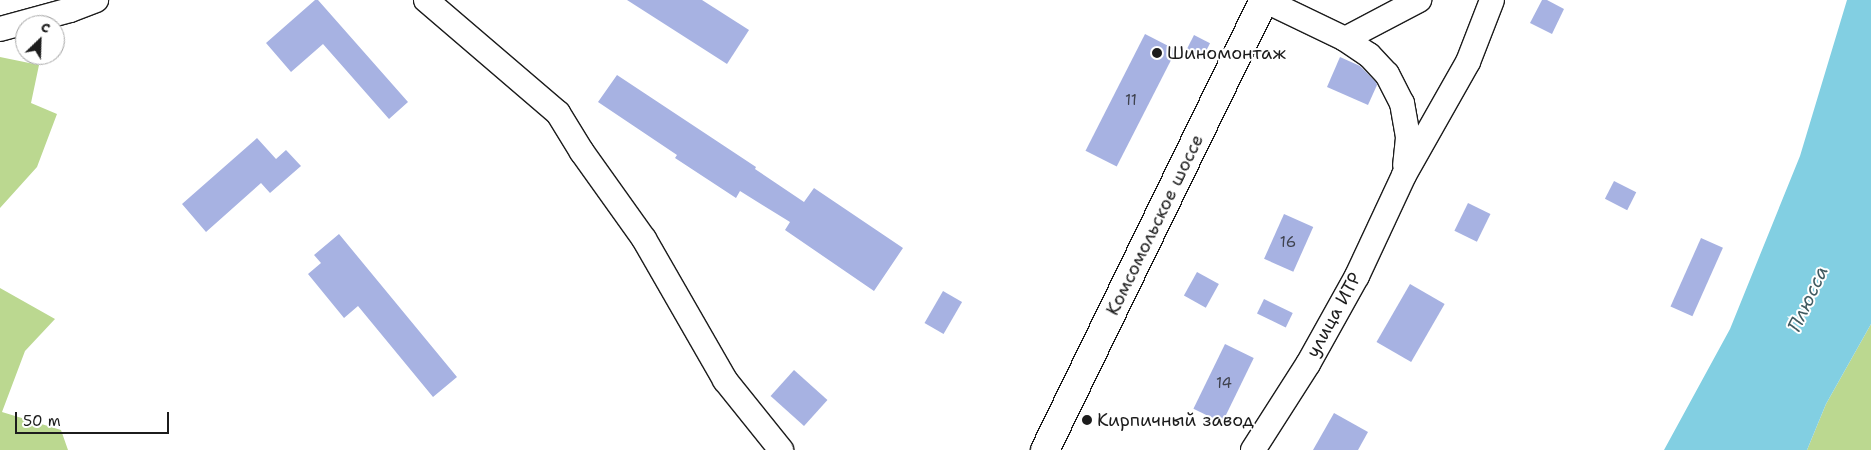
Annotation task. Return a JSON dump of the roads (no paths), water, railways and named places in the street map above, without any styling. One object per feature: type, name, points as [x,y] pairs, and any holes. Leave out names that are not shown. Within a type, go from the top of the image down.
[{"type":"main road","name":"Комсомольское шоссе","points":[[1045,450],[1264,0]]},
{"type":"street","points":[[0,30],[70,10],[96,0]]},
{"type":"street","points":[[426,0],[558,112],[582,152],[644,239],[725,380],[781,450]]},
{"type":"street","name":"улица ИТР","points":[[1264,0],[1342,37],[1369,55],[1387,74],[1402,103],[1408,138],[1404,175]]},
{"type":"street","points":[[1342,37],[1419,0]]},
{"type":"street","name":"улица ИТР","points":[[1253,450],[1308,364],[1357,276],[1404,175],[1468,62],[1492,0]]},
{"type":"water","name":"Плюсса","points":[[1847,0],[1871,0],[1871,324],[1826,404],[1807,450],[1664,450],[1730,329],[1800,156]]},
{"type":"place","name":"Шиномонтаж","points":[[1157,53]]},
{"type":"place","name":"Кирпичный завод","points":[[1087,420]]}]
